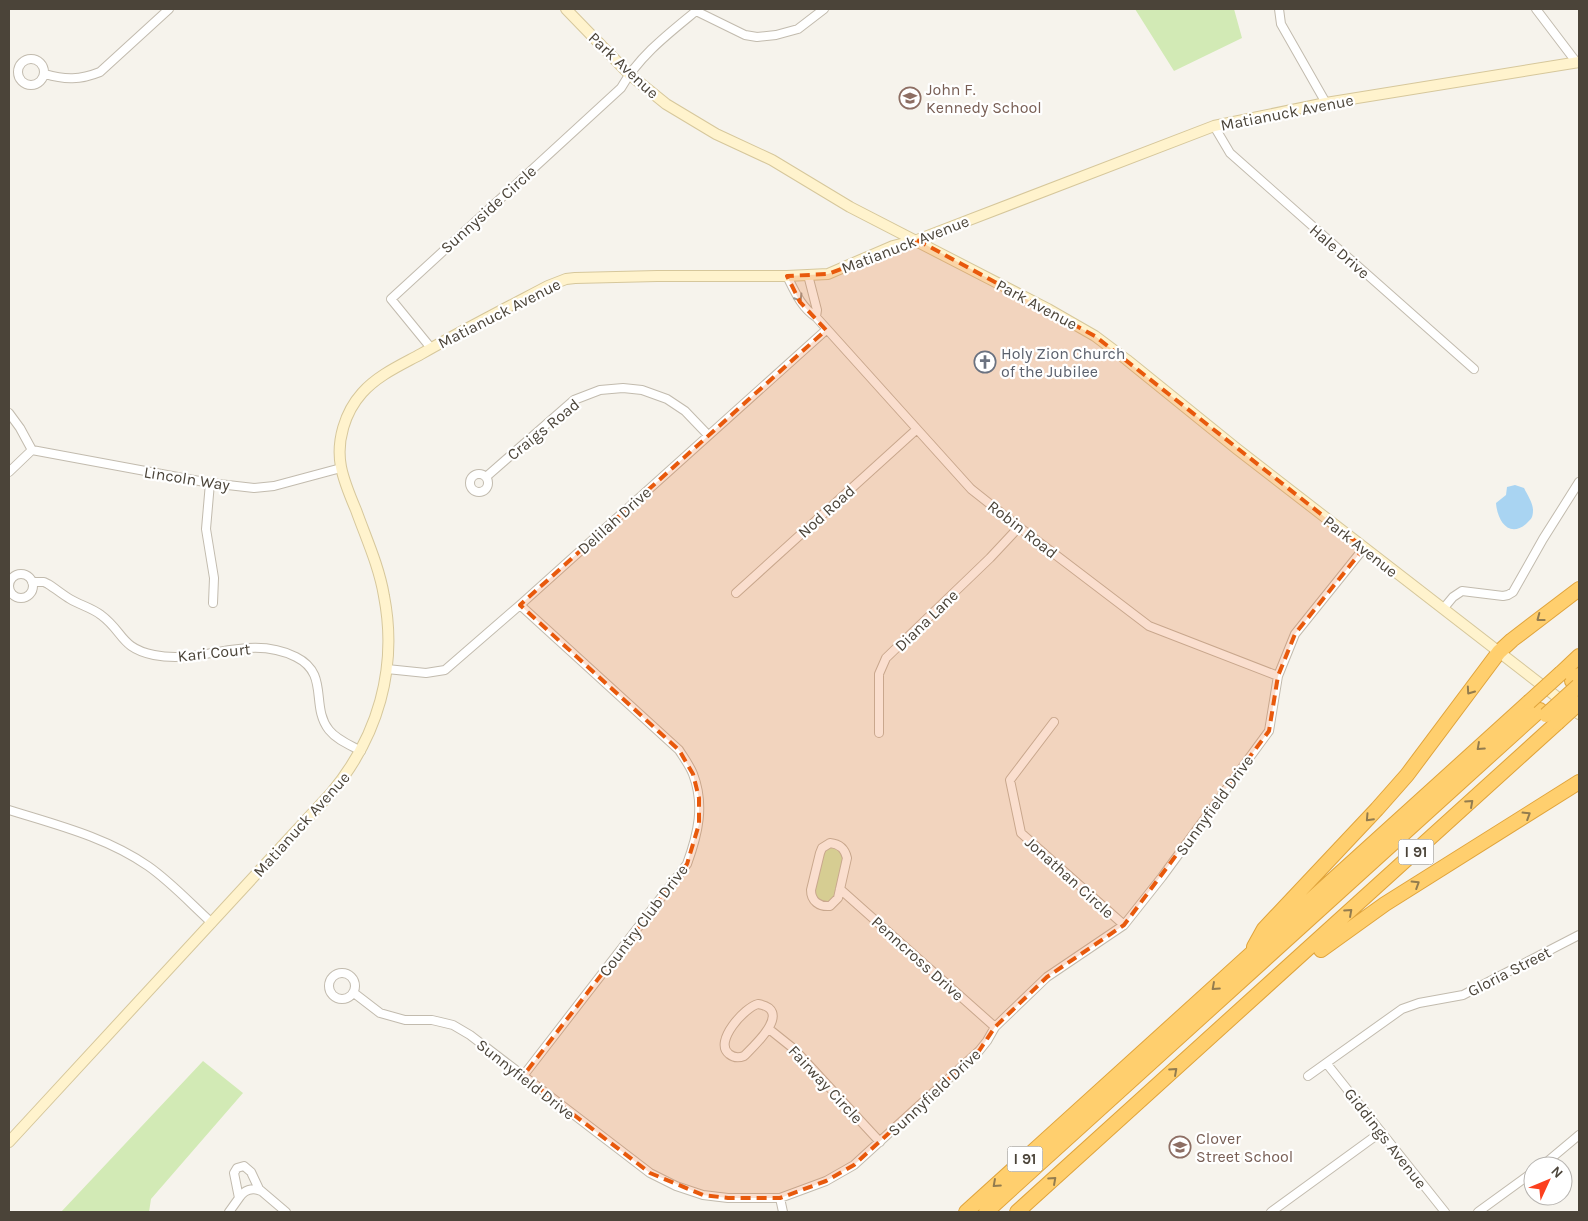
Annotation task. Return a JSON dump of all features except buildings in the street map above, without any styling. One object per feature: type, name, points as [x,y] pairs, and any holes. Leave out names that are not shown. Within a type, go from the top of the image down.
[{"type":"highway","points":[[1251,954],[1264,929],[1408,775],[1499,652],[1579,589]]},
{"type":"highway","name":"I 91","points":[[1017,1212],[1274,980],[1574,680],[1579,656]]},
{"type":"highway","points":[[996,1212],[1543,712],[1574,680]]},
{"type":"highway","name":"I 91","points":[[966,1212],[1251,954],[1543,712],[1579,703]]},
{"type":"highway","points":[[986,1212],[1543,712]]},
{"type":"highway","points":[[1274,980],[1300,968],[1336,937],[1385,904],[1579,782]]},
{"type":"street","points":[[45,74],[74,80],[100,72],[169,9]]},
{"type":"street","name":"Park Avenue","points":[[566,9],[629,74],[666,104],[716,134],[772,160],[850,206],[1048,309],[1094,336],[1127,360],[1230,444],[1579,714]]},
{"type":"street","points":[[629,74],[656,44],[696,10],[744,35],[757,37],[776,35],[798,29],[824,9]]},
{"type":"street","points":[[1278,9],[1281,24],[1326,103]]},
{"type":"street","points":[[1536,9],[1578,62]]},
{"type":"street","name":"Matianuck Avenue","points":[[9,1142],[331,793],[344,778],[361,751],[376,714],[387,669],[388,630],[384,592],[377,566],[341,468],[340,450],[342,433],[349,412],[358,398],[378,379],[431,348],[548,286],[566,279],[828,274],[893,246],[917,240],[1214,126],[1326,103],[1578,62]]},
{"type":"street","name":"Sunnyside Circle","points":[[431,348],[391,299],[621,88],[629,74]]},
{"type":"street","name":"Hale Drive","points":[[1214,126],[1230,153],[1474,369]]},
{"type":"street","name":"Robin Road","points":[[808,275],[817,310],[816,317]]},
{"type":"street","name":"Robin Road","points":[[787,276],[800,302],[816,317],[971,489],[1149,626],[1278,676]]},
{"type":"street","name":"Delilah Drive","points":[[387,669],[426,672],[445,670],[826,330]]},
{"type":"street","name":"Craigs Road","points":[[486,477],[574,400],[600,390],[623,388],[642,390],[667,399],[685,411],[708,435]]},
{"type":"street","points":[[9,413],[32,450],[9,472]]},
{"type":"street","name":"Nod Road","points":[[736,593],[917,429]]},
{"type":"street","name":"Lincoln Way","points":[[32,450],[239,487],[265,488],[341,468]]},
{"type":"street","points":[[1444,609],[1453,597],[1462,591],[1502,596],[1513,592],[1579,482]]},
{"type":"street","points":[[210,483],[206,529],[214,578],[213,603]]},
{"type":"street","name":"Diana Lane","points":[[879,733],[879,674],[886,658],[990,558],[1019,527]]},
{"type":"street","name":"Sunnyfield Drive","points":[[354,993],[380,1013],[405,1020],[432,1020],[453,1025],[470,1035],[650,1173],[676,1186],[703,1195],[728,1198],[780,1198],[826,1182],[854,1165],[979,1052],[995,1027],[1047,976],[1124,925],[1162,877],[1269,731],[1278,676],[1295,634],[1364,548]]},
{"type":"street","name":"Kari Court","points":[[32,582],[44,582],[72,600],[97,612],[107,620],[130,646],[146,653],[178,657],[261,647],[276,649],[298,658],[309,667],[316,677],[322,715],[326,727],[335,737],[361,751]]},
{"type":"street","name":"Country Club Drive","points":[[520,605],[679,750],[693,774],[699,798],[699,824],[695,843],[687,864],[523,1076]]},
{"type":"street","name":"Jonathan Circle","points":[[1054,722],[1010,780],[1021,833],[1124,925]]},
{"type":"street","points":[[9,810],[82,833],[116,847],[155,871],[212,923]]},
{"type":"street","points":[[830,843],[841,846],[846,852],[847,858],[840,889],[838,898],[830,906],[819,905],[811,896],[820,853],[822,848],[830,843]]},
{"type":"street","name":"Penncross Drive","points":[[840,889],[995,1027]]},
{"type":"street","name":"Gloria Street","points":[[1308,1076],[1402,1009],[1420,1003],[1463,995],[1579,935]]},
{"type":"street","points":[[763,1005],[771,1011],[772,1021],[769,1029],[744,1056],[735,1057],[724,1048],[726,1037],[743,1014],[752,1006],[763,1005]]},
{"type":"street","name":"Fairway Circle","points":[[769,1029],[794,1049],[880,1142]]},
{"type":"street","name":"Giddings Avenue","points":[[1327,1064],[1444,1212]]},
{"type":"street","points":[[1271,1212],[1381,1132]]},
{"type":"street","points":[[1554,1156],[1579,1135]]},
{"type":"street","points":[[239,1198],[234,1175],[241,1166],[248,1168],[261,1190],[286,1212]]},
{"type":"street","points":[[1478,1212],[1523,1179]]},
{"type":"street","points":[[229,1212],[242,1194],[249,1190],[261,1190]]},
{"type":"street","points":[[780,1198],[782,1212]]},
{"type":"street","points":[[1283,1204],[1289,1212]]},
{"type":"highlighted area","points":[[917,240],[1095,336],[1364,548],[1295,634],[1278,676],[1269,731],[1124,925],[1047,977],[995,1027],[979,1051],[854,1165],[826,1181],[780,1198],[728,1198],[703,1195],[650,1173],[523,1076],[687,864],[699,824],[699,798],[693,774],[679,750],[520,605],[826,330],[800,302],[787,276],[828,274]]},
{"type":"green space","points":[[1135,9],[1234,9],[1242,38],[1174,71]]},
{"type":"green space","points":[[830,847],[839,849],[843,861],[835,896],[828,903],[816,898],[815,891],[823,853]]},
{"type":"green space","points":[[203,1061],[243,1093],[151,1199],[149,1212],[61,1212]]},
{"type":"water","points":[[1515,485],[1524,488],[1533,510],[1532,517],[1526,524],[1514,529],[1509,528],[1501,521],[1496,503],[1506,495],[1507,487]]},
{"type":"place","name":"John F. Kennedy School","points":[[910,98]]},
{"type":"place","name":"Holy Zion Church of the Jubilee","points":[[985,362]]},
{"type":"place","name":"Clover Street School","points":[[1180,1147]]}]
